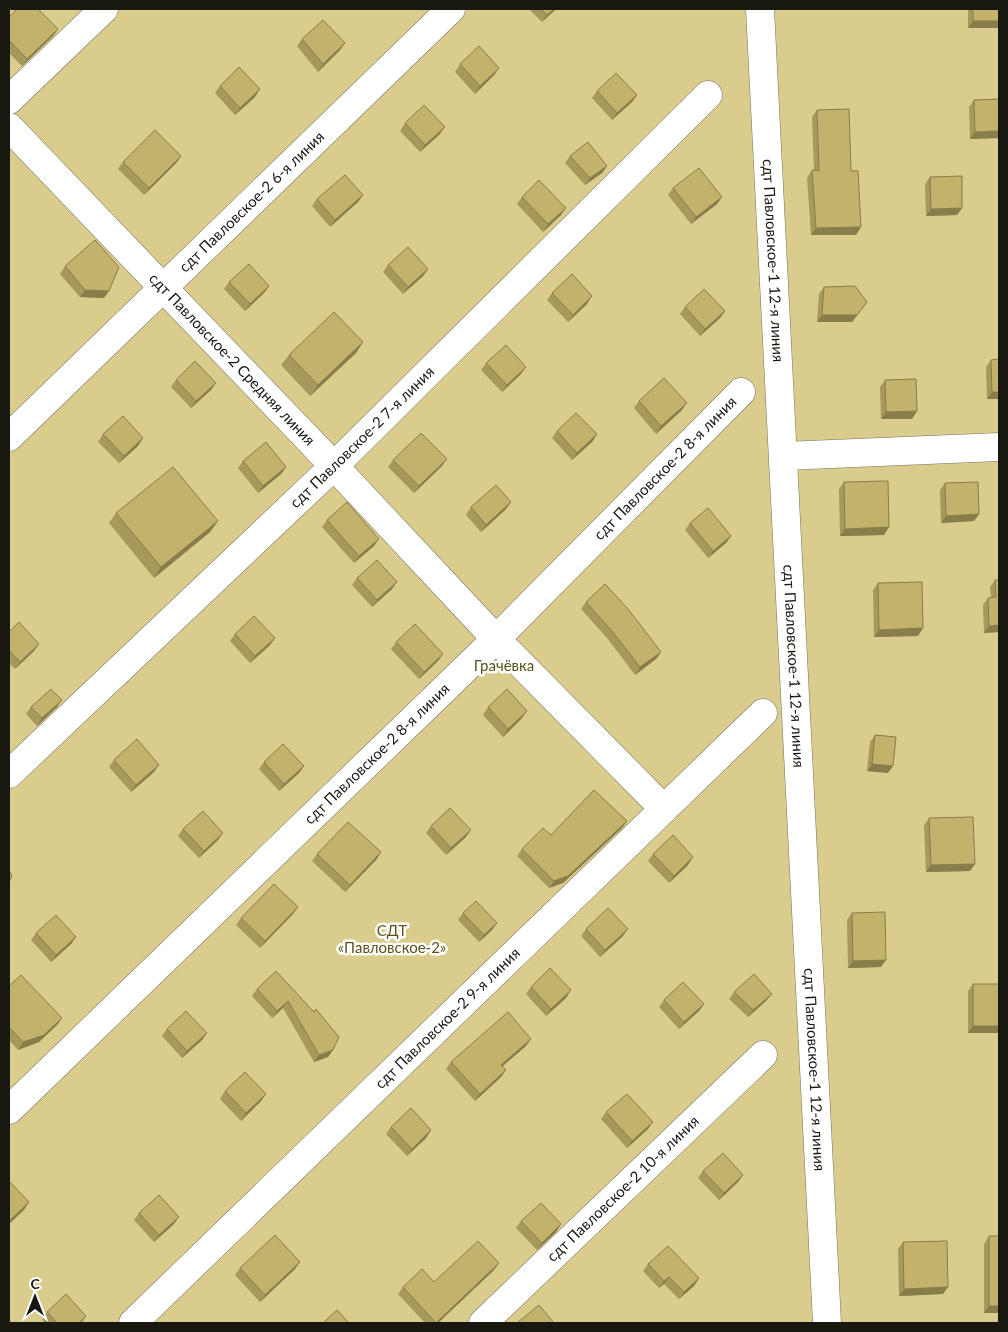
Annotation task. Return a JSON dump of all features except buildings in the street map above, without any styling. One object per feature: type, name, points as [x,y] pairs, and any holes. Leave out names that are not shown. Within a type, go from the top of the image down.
[{"type":"street","points":[[9,100],[104,9]]},
{"type":"street","name":"сдт Павловское-2 6-я линия","points":[[9,437],[451,9]]},
{"type":"street","name":"сдт Павловское-1 12-я линия","points":[[760,9],[827,1323]]},
{"type":"street","name":"сдт Павловское-2 7-я линия","points":[[9,774],[334,466],[708,95]]},
{"type":"street","name":"сдт Павловское-2 Средняя линия","points":[[9,127],[334,466],[496,639],[664,809]]},
{"type":"street","name":"сдт Павловское-2 8-я линия","points":[[9,1110],[496,639],[741,392]]},
{"type":"street","points":[[784,456],[999,447]]},
{"type":"street","name":"сдт Павловское-2 9-я линия","points":[[133,1323],[763,714]]},
{"type":"street","name":"сдт Павловское-2 10-я линия","points":[[483,1323],[763,1055]]},
{"type":"green space","name":"Грачёвка","points":[[9,9],[999,9],[999,1323],[9,1323]]},
{"type":"park label","name":"СДТ «Павловское-2»","points":[[392,940]]}]
